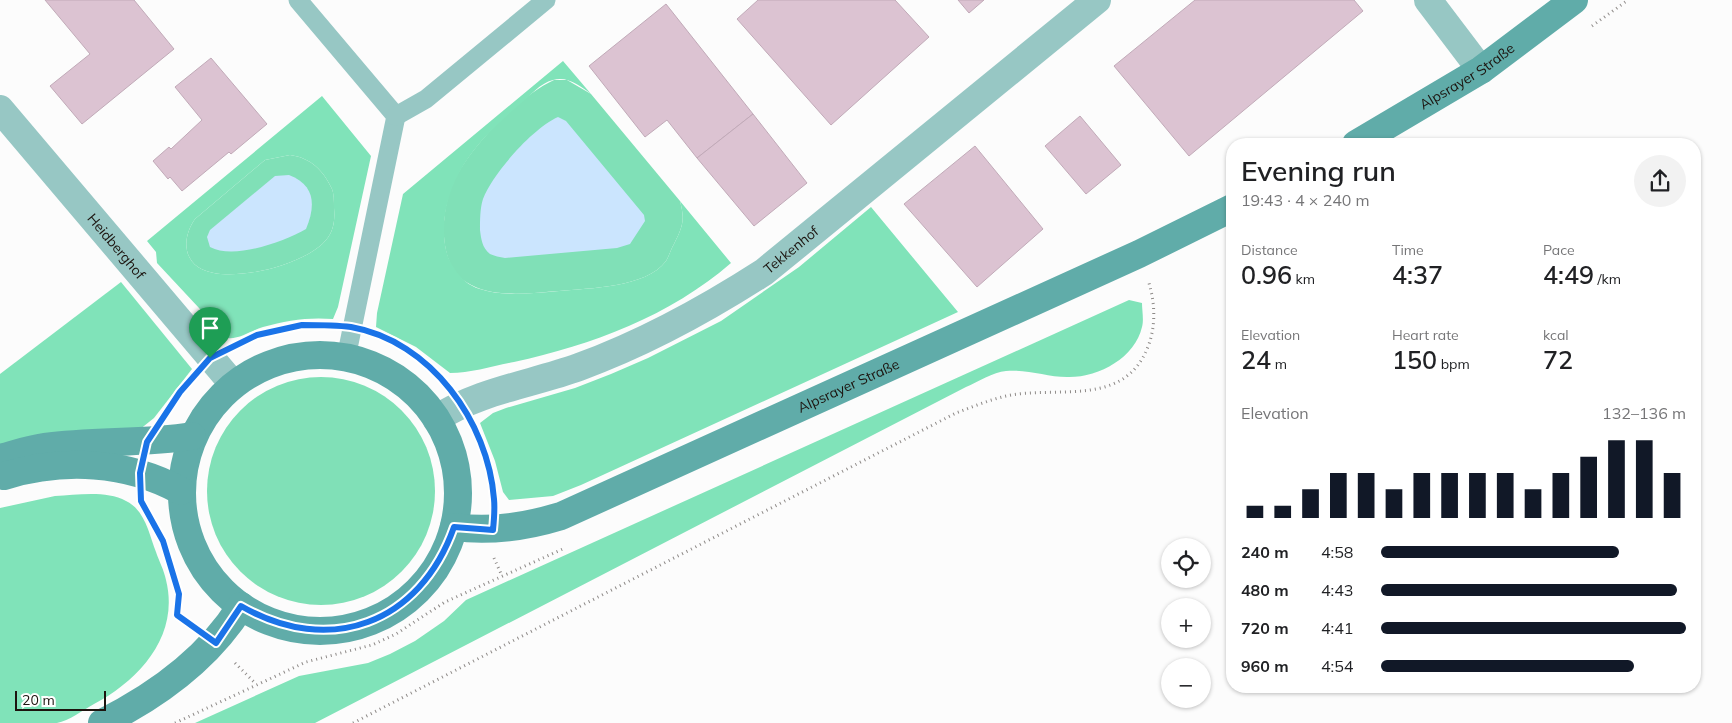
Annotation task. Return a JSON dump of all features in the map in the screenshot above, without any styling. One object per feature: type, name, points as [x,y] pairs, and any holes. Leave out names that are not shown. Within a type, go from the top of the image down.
[{"type":"street","name":"Tekkenhof","points":[[436,419],[462,405],[578,368],[633,346],[686,321],[722,299],[764,272],[1097,0]]},
{"type":"street","points":[[1428,0],[1481,70]]},
{"type":"street","name":"Alpsrayer Straße","points":[[1366,138],[1481,70],[1574,0]]},
{"type":"street","name":"Heidberghof","points":[[0,109],[233,384]]},
{"type":"street","name":"Alpsrayer Straße","points":[[454,527],[493,530],[532,524],[561,516],[1139,254],[1226,211]]},
{"type":"street","points":[[320,355],[346,358],[370,364],[393,375],[413,390],[436,419],[452,453],[457,477],[458,502],[454,527],[446,550],[434,570],[418,589],[393,609],[356,626],[333,630],[308,630],[285,626],[262,618],[241,606],[220,588],[204,568],[192,544],[184,518],[181,491],[192,436],[209,408],[233,384],[267,365],[293,358],[320,355]]},
{"type":"street","points":[[0,458],[52,446],[147,442],[192,436]]},
{"type":"street","points":[[0,477],[50,466],[111,467],[162,480],[181,491]]},
{"type":"street","points":[[102,723],[147,698],[196,662],[216,643],[241,606]]},
{"type":"lane","points":[[298,0],[396,116]]},
{"type":"lane","points":[[346,358],[396,116],[426,99],[546,0]]},
{"type":"path","points":[[353,723],[956,413],[1007,396],[1096,389],[1124,380],[1143,361],[1152,334],[1154,300],[1139,254]]},
{"type":"path","points":[[147,442],[180,392],[210,358],[257,335],[280,329],[326,325],[353,328],[377,335],[401,346],[426,363],[447,383],[462,405],[485,455],[494,499],[493,555],[502,576]]},
{"type":"path","points":[[140,473],[141,501],[163,541],[179,594],[177,615],[216,643],[256,684]]},
{"type":"green space","points":[[563,61],[591,94],[574,82],[564,79],[553,80],[544,84],[492,130],[479,144],[458,174],[446,209],[444,229],[447,255],[459,275],[476,288],[509,294],[586,289],[631,282],[657,270],[666,261],[682,223],[680,201],[731,263],[707,282],[656,313],[601,337],[572,347],[514,362],[474,371],[450,373],[416,347],[376,327],[377,313],[403,194]]},
{"type":"green space","points":[[554,80],[567,80],[591,94],[680,201],[682,223],[666,261],[657,270],[631,282],[601,287],[524,294],[487,291],[466,282],[456,273],[450,262],[446,249],[444,220],[450,192],[462,167],[497,123],[540,87]]},
{"type":"green space","points":[[322,96],[371,156],[338,307],[333,319],[315,318],[289,321],[263,327],[236,338],[227,338],[157,263],[156,252],[147,241]],"holes":[[[290,155],[316,166],[325,176],[332,189],[334,221],[331,233],[326,240],[316,249],[302,257],[284,265],[265,270],[227,274],[211,272],[198,267],[189,256],[186,244],[189,231],[195,219],[265,160]]]},
{"type":"green space","points":[[290,155],[304,159],[316,166],[325,176],[332,189],[334,221],[331,233],[326,240],[316,249],[302,257],[284,265],[265,270],[227,274],[211,272],[198,267],[189,256],[186,244],[189,231],[195,219],[265,160]]},
{"type":"green space","points":[[871,207],[958,312],[581,485],[553,496],[509,500],[503,492],[495,461],[480,423],[493,413],[506,408],[575,388],[611,374],[648,358],[721,321],[799,267]]},
{"type":"green space","points":[[121,282],[192,369],[154,418],[139,430],[0,446],[0,374]]},
{"type":"green space","points":[[1129,300],[1142,303],[1143,324],[1138,338],[1123,357],[1103,370],[1091,374],[1067,377],[1022,371],[996,373],[315,723],[195,723],[299,676],[368,663],[390,654],[415,641],[444,621],[466,600]]},
{"type":"green space","points":[[310,377],[332,377],[354,382],[375,390],[402,410],[422,437],[433,469],[435,491],[433,513],[422,545],[402,572],[375,592],[354,600],[332,605],[310,605],[288,600],[267,592],[240,572],[220,545],[212,524],[207,502],[207,480],[212,458],[220,437],[240,410],[267,390],[288,382]]},
{"type":"green space","points":[[110,495],[126,501],[138,510],[146,523],[165,576],[169,600],[167,620],[161,638],[152,654],[140,669],[111,694],[62,722],[0,723],[0,508],[55,496]]},
{"type":"water","points":[[558,117],[566,121],[644,215],[645,221],[630,244],[617,248],[505,258],[490,254],[481,240],[480,230],[481,206],[488,188],[515,152],[537,131]]},
{"type":"water","points":[[289,175],[304,184],[311,197],[311,212],[306,229],[285,239],[258,248],[232,252],[210,247],[207,237],[210,230],[275,176]]},
{"type":"building","points":[[45,0],[134,0],[174,49],[82,124],[50,86],[90,54]]},
{"type":"building","points":[[758,0],[895,0],[929,37],[831,125],[737,19]]},
{"type":"building","points":[[958,0],[984,0],[969,13]]},
{"type":"building","points":[[1195,0],[1354,0],[1363,11],[1189,156],[1114,66]]},
{"type":"building","points":[[666,4],[753,114],[697,158],[667,120],[645,137],[589,66]]},
{"type":"building","points":[[211,58],[267,124],[231,154],[229,152],[182,191],[170,177],[168,179],[153,161],[169,147],[171,149],[202,120],[175,87]]},
{"type":"building","points":[[753,114],[807,183],[754,226],[697,158]]},
{"type":"building","points":[[1080,116],[1121,165],[1086,194],[1045,146]]},
{"type":"building","points":[[975,146],[1043,229],[977,287],[904,204]]},
{"type":"route","points":[[302,325],[353,328],[377,335],[401,346],[426,363],[447,383],[462,405],[475,431],[485,455],[494,499],[493,530],[472,530],[454,527],[446,550],[434,570],[418,589],[400,605],[379,617],[356,626],[333,630],[308,630],[285,626],[262,618],[241,606],[216,643],[177,615],[179,594],[163,541],[141,501],[140,473],[147,442],[180,392],[210,358],[257,335],[302,325]]}]
